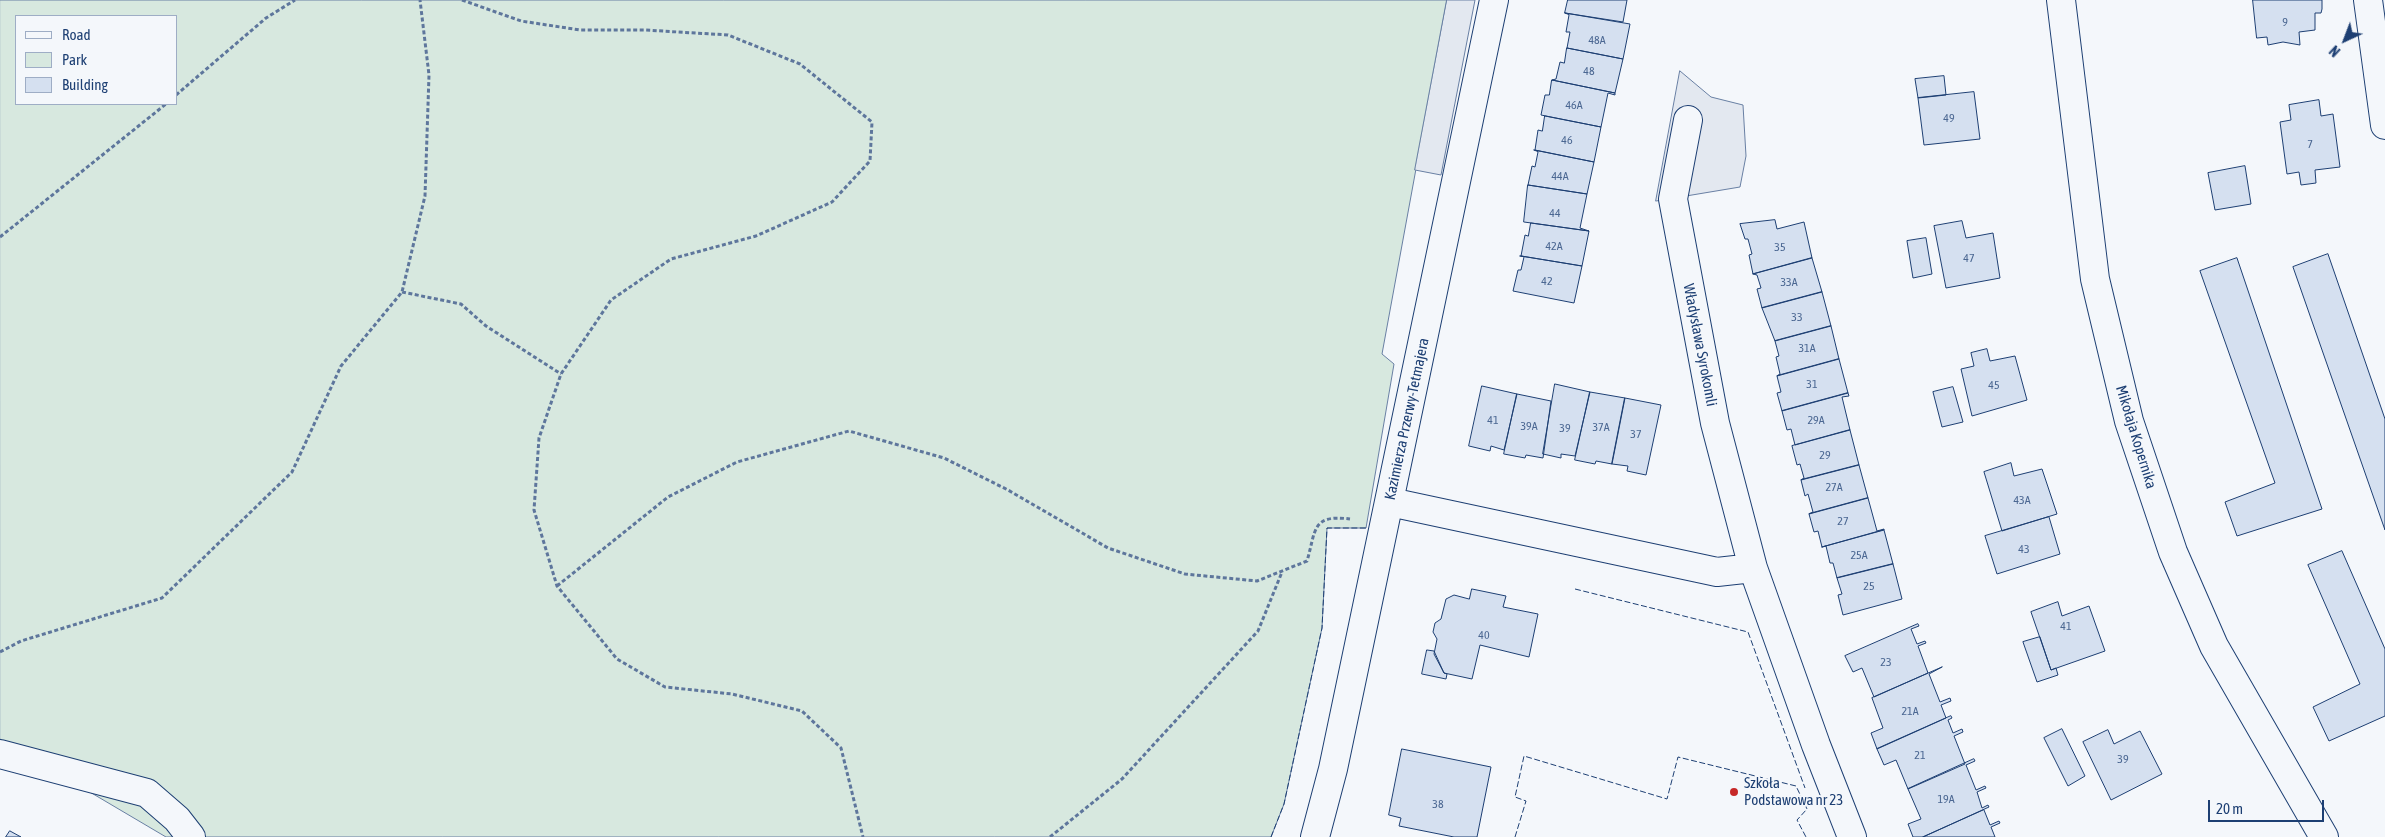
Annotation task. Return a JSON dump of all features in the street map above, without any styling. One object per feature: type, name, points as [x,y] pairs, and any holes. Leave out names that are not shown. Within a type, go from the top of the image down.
[{"type":"street","name":"Kazimierza Przerwy-Tetmajera","points":[[1315,837],[1333,769],[1494,0]]},
{"type":"street","name":"Mikołaja Kopernika","points":[[2061,0],[2095,279],[2129,421],[2173,552],[2214,646],[2324,837]]},
{"type":"street","points":[[2368,0],[2385,125]]},
{"type":"street","name":"Władysława Syrokomli","points":[[1688,120],[1673,199],[1715,424],[1753,568],[1816,745],[1852,837]]},
{"type":"street","points":[[1390,502],[1717,572],[1753,568]]},
{"type":"street","points":[[0,754],[147,793],[177,819],[191,837]]},
{"type":"path","points":[[178,93],[266,18],[295,0]]},
{"type":"path","points":[[0,652],[21,641],[162,598],[292,472],[340,366],[402,292],[425,196],[429,75],[420,0]]},
{"type":"path","points":[[462,0],[521,21],[580,30],[645,30],[728,35],[800,64],[872,122],[870,160],[832,202],[756,236],[671,259],[611,300],[561,374],[539,438],[534,510],[557,586],[617,659],[665,687],[732,694],[802,711],[841,748],[863,837]]},
{"type":"path","points":[[0,237],[165,105]]},
{"type":"path","points":[[402,292],[461,304],[486,326],[561,374]]},
{"type":"path","points":[[557,586],[668,497],[737,462],[849,431],[944,458],[1008,490],[1108,548],[1185,574],[1257,581],[1307,561],[1315,528],[1324,520],[1332,517],[1354,520],[1390,502]]},
{"type":"path","points":[[1050,837],[1122,779],[1258,631],[1282,572]]},
{"type":"green space","points":[[0,0],[1447,0],[1382,354],[1394,364],[1366,528],[1327,528],[1322,628],[1284,804],[1271,837],[166,837],[0,739]]},
{"type":"shaded area","points":[[1447,0],[1475,0],[1441,175],[1415,170]]},
{"type":"shaded area","points":[[1680,71],[1711,97],[1743,105],[1746,156],[1740,187],[1656,201]]},
{"type":"building","points":[[1568,0],[1627,0],[1623,22],[1565,13]]},
{"type":"building","points":[[2253,0],[2322,0],[2322,9],[2321,13],[2315,13],[2315,30],[2299,32],[2300,45],[2283,42],[2268,45],[2267,37],[2257,38]]},
{"type":"building","points":[[1565,13],[1630,24],[1623,59],[1567,48],[1570,32],[1566,32],[1569,15]]},
{"type":"building","points":[[1567,48],[1623,59],[1615,93],[1552,80],[1556,79],[1560,62],[1564,63]]},
{"type":"building","points":[[1944,76],[1946,95],[1918,98],[1915,79]]},
{"type":"building","points":[[1552,80],[1615,93],[1615,95],[1608,93],[1601,127],[1541,115],[1545,95],[1549,95]]},
{"type":"building","points":[[1974,92],[1980,139],[1924,145],[1918,98]]},
{"type":"building","points":[[2319,100],[2321,116],[2333,114],[2340,167],[2315,170],[2316,183],[2301,185],[2299,172],[2287,174],[2280,122],[2291,120],[2289,105]]},
{"type":"building","points":[[1545,116],[1601,127],[1594,162],[1535,150],[1538,130],[1542,131]]},
{"type":"building","points":[[1534,150],[1594,162],[1587,194],[1528,185],[1532,166],[1535,167],[1538,152]]},
{"type":"building","points":[[2245,166],[2251,204],[2215,210],[2208,173]]},
{"type":"building","points":[[1528,185],[1587,194],[1580,228],[1589,231],[1524,222]]},
{"type":"building","points":[[1775,220],[1777,229],[1804,222],[1812,258],[1753,274],[1749,255],[1752,254],[1748,239],[1745,239],[1740,224]]},
{"type":"building","points":[[1962,221],[1966,238],[1993,233],[2000,278],[1946,288],[1934,226]]},
{"type":"building","points":[[1531,223],[1589,231],[1582,266],[1521,256],[1525,235],[1528,236]]},
{"type":"building","points":[[1926,238],[1932,274],[1913,278],[1907,241]]},
{"type":"building","points":[[2328,254],[2385,419],[2385,530],[2293,267]]},
{"type":"building","points":[[1520,256],[1582,266],[1574,303],[1513,291],[1518,270],[1521,270],[1524,257]]},
{"type":"building","points":[[1812,258],[1822,292],[1762,308],[1757,289],[1761,288],[1757,275],[1753,274]]},
{"type":"building","points":[[2237,258],[2322,509],[2237,536],[2225,502],[2275,483],[2200,271]]},
{"type":"building","points":[[1822,292],[1831,326],[1775,341],[1762,308]]},
{"type":"building","points":[[1831,326],[1839,359],[1777,376],[1780,374],[1776,357],[1779,356],[1775,341]]},
{"type":"building","points":[[1987,349],[1990,361],[2015,356],[2027,400],[1972,416],[1961,369],[1974,366],[1971,353]]},
{"type":"building","points":[[1839,359],[1848,393],[1782,411],[1777,393],[1781,392],[1777,376]]},
{"type":"building","points":[[1555,384],[1590,392],[1575,456],[1561,454],[1561,458],[1543,454]]},
{"type":"building","points":[[1482,386],[1517,394],[1504,450],[1491,446],[1490,451],[1469,446]]},
{"type":"building","points":[[1953,387],[1963,422],[1942,427],[1933,392]]},
{"type":"building","points":[[1590,392],[1625,398],[1612,464],[1596,461],[1595,464],[1575,460]]},
{"type":"building","points":[[1848,393],[1849,396],[1842,397],[1850,430],[1795,445],[1791,429],[1787,430],[1782,411]]},
{"type":"building","points":[[1517,394],[1551,401],[1543,458],[1526,455],[1525,458],[1504,454]]},
{"type":"building","points":[[1625,398],[1661,405],[1646,475],[1627,471],[1628,466],[1612,464]]},
{"type":"building","points":[[1850,430],[1859,465],[1801,480],[1804,478],[1800,464],[1797,465],[1792,446]]},
{"type":"building","points":[[2011,463],[2014,476],[2042,469],[2057,514],[2002,531],[1984,472]]},
{"type":"building","points":[[1859,465],[1868,498],[1809,514],[1813,512],[1808,494],[1805,496],[1801,480]]},
{"type":"building","points":[[1868,498],[1877,531],[1884,530],[1822,547],[1818,531],[1814,532],[1809,514]]},
{"type":"building","points":[[2049,517],[2060,554],[1997,574],[1985,536]]},
{"type":"building","points":[[1884,530],[1893,564],[1837,578],[1833,563],[1830,563],[1826,546],[1822,547]]},
{"type":"building","points":[[2342,551],[2385,649],[2385,716],[2329,741],[2313,707],[2360,684],[2308,565]]},
{"type":"building","points":[[1893,564],[1902,599],[1843,615],[1838,595],[1842,594],[1837,578]]},
{"type":"building","points":[[1472,589],[1506,596],[1503,607],[1538,614],[1529,657],[1480,645],[1472,679],[1444,673],[1434,654],[1437,639],[1433,632],[1435,623],[1441,619],[1446,599],[1454,595],[1469,599]]},
{"type":"building","points":[[2058,602],[2062,616],[2089,606],[2105,651],[2051,670],[2031,612]]},
{"type":"building","points":[[1918,624],[1919,626],[1911,629],[1917,644],[1925,641],[1926,643],[1918,646],[1928,673],[1874,697],[1862,668],[1853,672],[1845,656]]},
{"type":"building","points":[[2040,637],[2051,670],[2056,668],[2058,675],[2037,682],[2023,642]]},
{"type":"building","points":[[1427,650],[1434,651],[1444,673],[1447,674],[1446,679],[1422,674]]},
{"type":"building","points":[[1942,667],[1929,674],[1940,702],[1950,698],[1951,701],[1941,705],[1946,718],[1877,749],[1871,733],[1883,728],[1872,698]]},
{"type":"building","points":[[1951,716],[1952,718],[1948,720],[1953,733],[1962,729],[1963,732],[1954,736],[1965,764],[1908,789],[1896,760],[1884,765],[1877,749]]},
{"type":"building","points":[[2062,729],[2085,776],[2068,786],[2044,738]]},
{"type":"building","points":[[2108,730],[2114,744],[2140,731],[2162,774],[2111,800],[2083,742]]},
{"type":"building","points":[[1402,749],[1491,767],[1477,837],[1454,837],[1399,826],[1401,818],[1389,815]]},
{"type":"building","points":[[1974,759],[1975,761],[1966,765],[1976,790],[1985,786],[1986,788],[1977,792],[1982,808],[1988,805],[1989,807],[1923,837],[1913,837],[1908,824],[1921,819],[1908,789]]},
{"type":"building","points":[[1984,810],[1990,825],[1999,821],[2000,823],[1991,827],[1995,837],[1923,837]]},
{"type":"building","points":[[10,831],[21,837],[6,837]]},
{"type":"fence","points":[[1271,837],[1284,804],[1322,628],[1327,528],[1366,528]]},
{"type":"fence","points":[[1575,589],[1748,632],[1805,788]]},
{"type":"fence","points":[[1515,837],[1526,801],[1515,797],[1524,756],[1667,799],[1678,757],[1796,786],[1807,809],[1797,820],[1806,837]]},
{"type":"place","name":"Szkoła Podstawowa nr 23","points":[[1734,792]]}]
